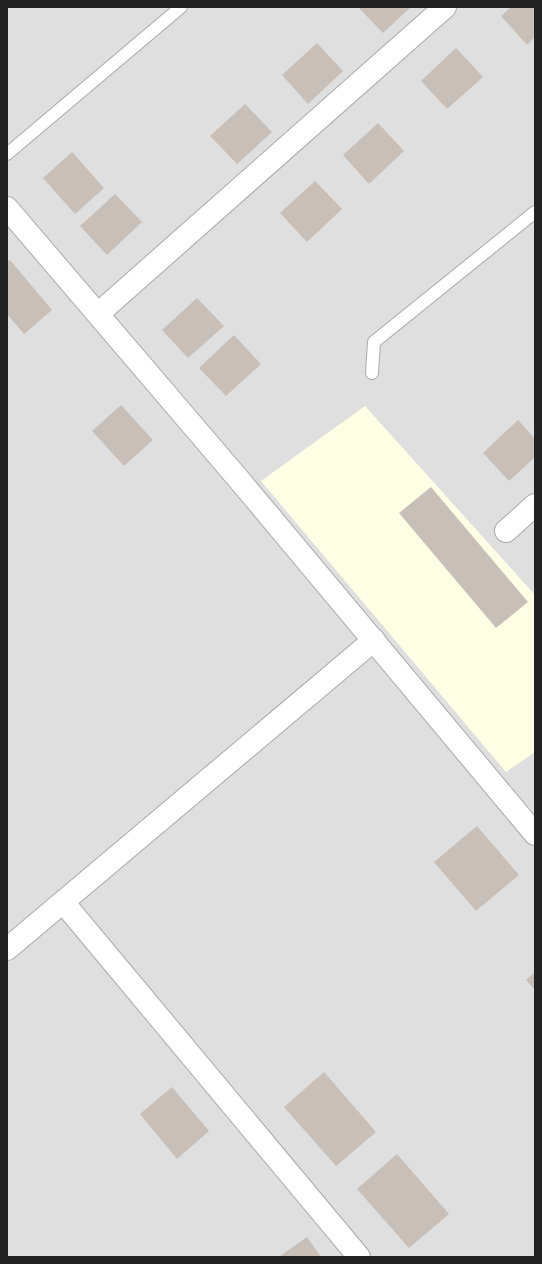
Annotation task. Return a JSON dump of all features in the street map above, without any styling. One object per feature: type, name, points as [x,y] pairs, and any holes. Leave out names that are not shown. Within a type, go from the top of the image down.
[{"type":"street","points":[[99,313],[445,7]]},
{"type":"street","points":[[7,208],[99,313],[535,834]]},
{"type":"street","points":[[506,531],[535,505]]},
{"type":"street","points":[[7,949],[374,640]]},
{"type":"street","points":[[63,902],[359,1257]]},
{"type":"lane","points":[[7,154],[181,7]]},
{"type":"lane","points":[[372,373],[374,342],[535,212]]},
{"type":"shaded area","points":[[7,7],[535,7],[535,1257],[7,1257]]},
{"type":"shaded area","points":[[365,406],[535,595],[535,752],[506,772],[261,481]]},
{"type":"building","points":[[358,7],[411,7],[383,33]]},
{"type":"building","points":[[511,7],[535,7],[535,37],[527,45],[501,16]]},
{"type":"building","points":[[317,43],[343,71],[308,104],[282,75]]},
{"type":"building","points":[[456,48],[483,77],[447,109],[421,81]]},
{"type":"building","points":[[245,104],[272,132],[237,164],[210,136]]},
{"type":"building","points":[[378,123],[404,151],[369,184],[343,155]]},
{"type":"building","points":[[72,152],[104,188],[75,214],[43,178]]},
{"type":"building","points":[[315,181],[342,209],[307,242],[280,213]]},
{"type":"building","points":[[115,194],[142,222],[107,255],[80,226]]},
{"type":"building","points":[[10,260],[52,310],[24,334],[7,314],[7,262]]},
{"type":"building","points":[[197,298],[224,326],[188,358],[162,330]]},
{"type":"building","points":[[234,335],[261,364],[226,396],[199,368]]},
{"type":"building","points":[[121,405],[153,440],[124,466],[92,431]]},
{"type":"building","points":[[518,420],[535,439],[535,457],[509,481],[483,453]]},
{"type":"building","points":[[431,487],[528,602],[496,628],[399,513]]},
{"type":"building","points":[[477,826],[519,875],[476,911],[434,862]]},
{"type":"building","points":[[535,972],[535,990],[526,980]]},
{"type":"building","points":[[324,1072],[376,1132],[336,1166],[284,1107]]},
{"type":"building","points":[[172,1087],[209,1131],[177,1159],[140,1114]]},
{"type":"building","points":[[397,1154],[449,1214],[409,1248],[357,1189]]},
{"type":"building","points":[[307,1237],[321,1257],[279,1257]]}]
